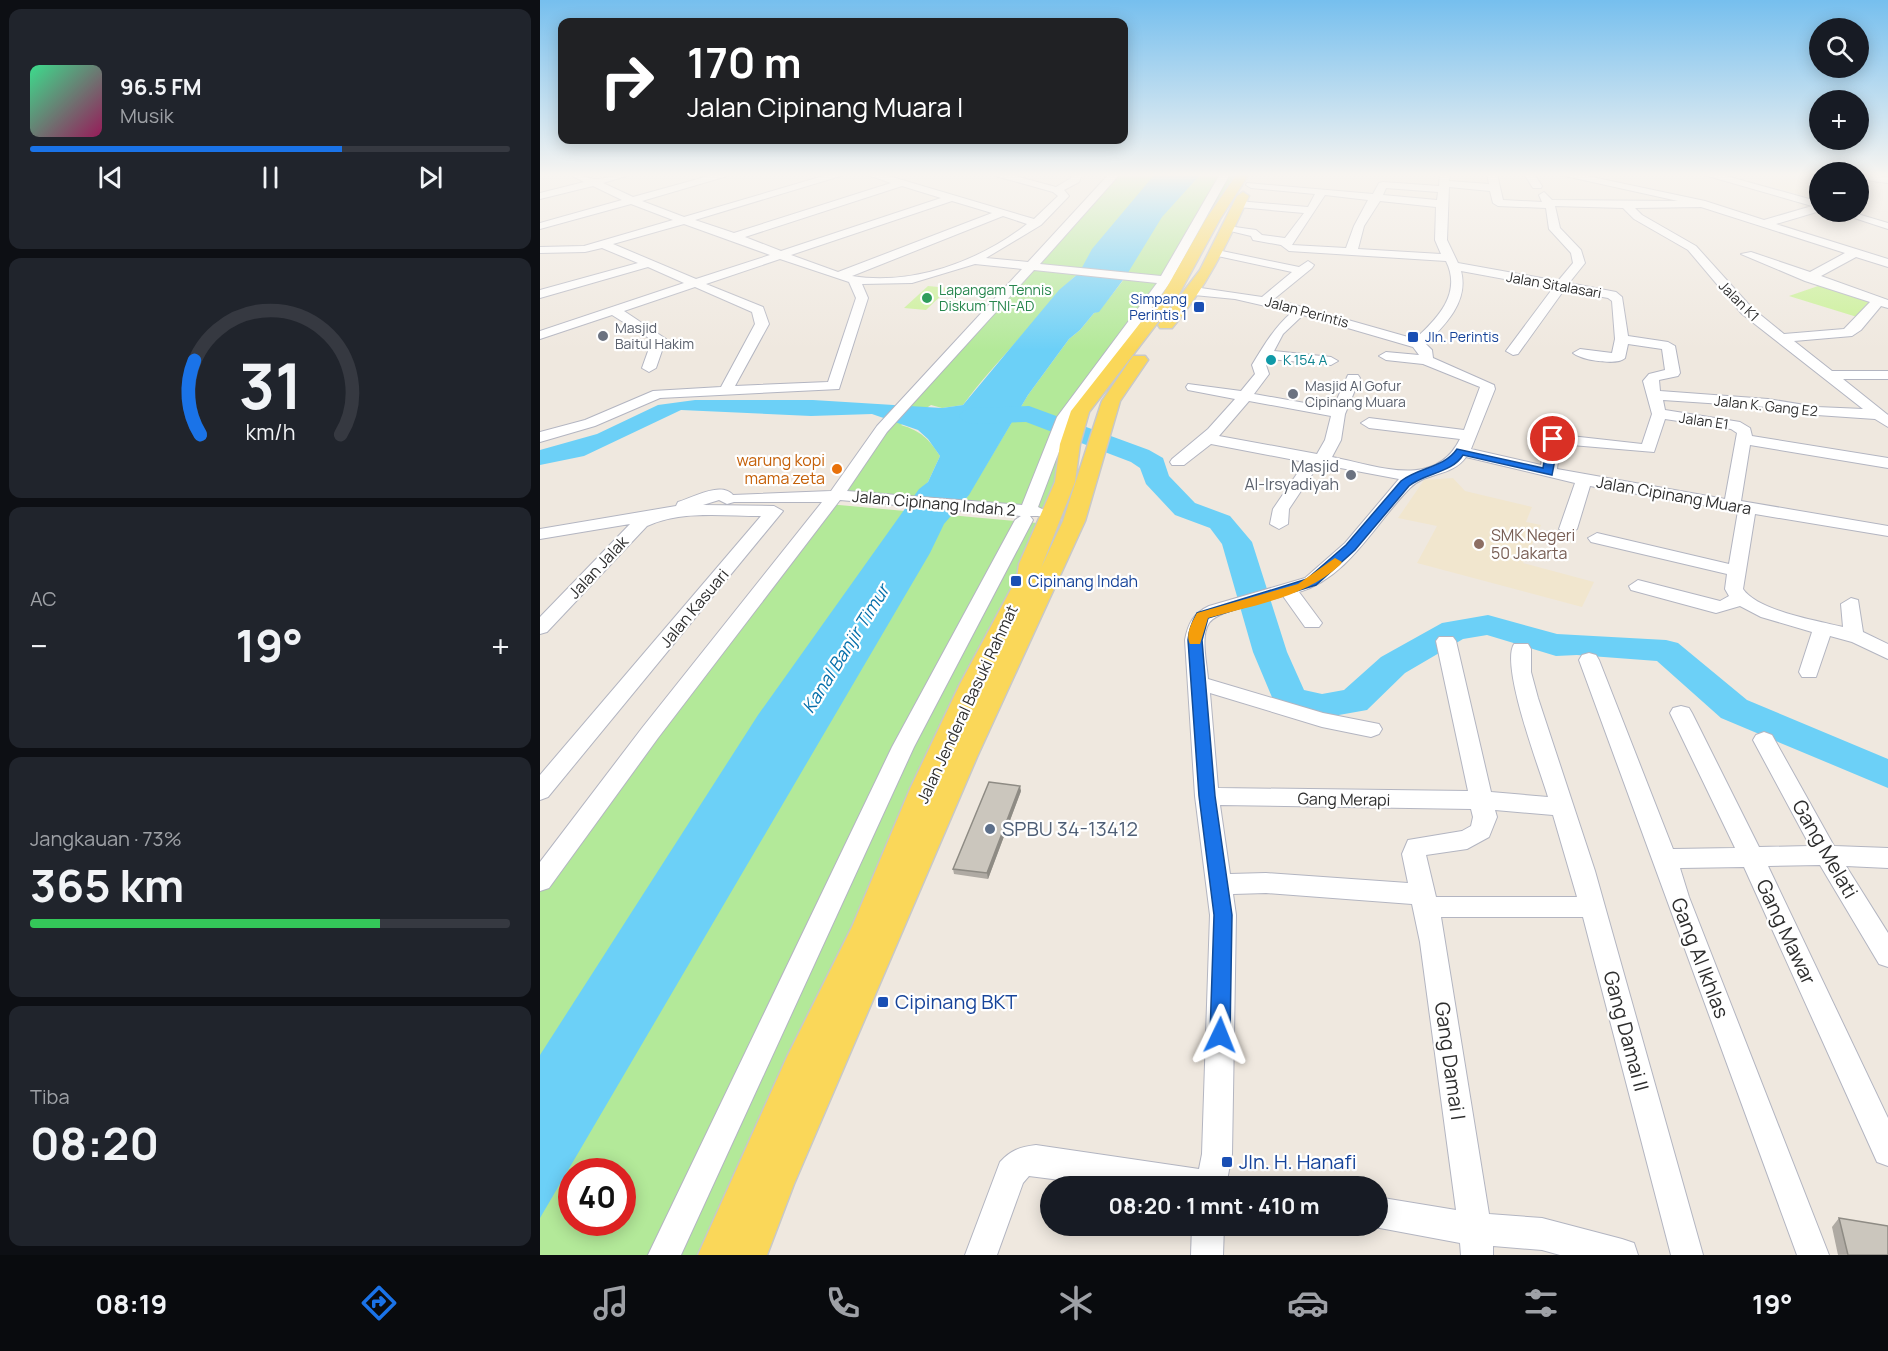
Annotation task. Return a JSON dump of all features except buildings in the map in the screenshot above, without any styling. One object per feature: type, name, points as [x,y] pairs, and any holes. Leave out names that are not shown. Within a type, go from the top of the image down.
[{"type":"main road","name":"Jalan Jenderal Basuki Rahmat","points":[[744,1255],[963,757],[1074,521],[1079,468],[1070,444],[1080,411],[1163,305],[1166,280],[1203,233]]},
{"type":"main road","name":"Jalan Jenderal Basuki Rahmat","points":[[744,1255],[805,1059],[867,927],[924,789],[973,684],[1028,578],[1029,516],[1079,468],[1098,438],[1111,401],[1137,361],[1194,291],[1226,233]]},
{"type":"street","points":[[540,250],[577,251],[640,233]]},
{"type":"street","points":[[722,233],[847,278],[882,283],[918,278],[970,260],[1008,243],[1023,233]]},
{"type":"street","points":[[734,237],[748,233]]},
{"type":"street","points":[[540,335],[848,233]]},
{"type":"street","points":[[847,278],[956,233]]},
{"type":"street","points":[[540,881],[650,733],[836,500],[882,429],[1060,233]]},
{"type":"street","points":[[664,1255],[903,747],[1029,516],[1063,424],[1166,280],[1193,233]]},
{"type":"street","points":[[1256,233],[1257,238],[1287,242],[1295,233]]},
{"type":"street","points":[[1351,252],[1358,233]]},
{"type":"street","points":[[1426,360],[1425,350],[1418,344],[1442,321],[1459,290],[1459,279],[1441,243],[1441,233]]},
{"type":"street","points":[[1513,351],[1579,262],[1579,257],[1558,233]]},
{"type":"street","name":"Jalan K1","points":[[1665,233],[1692,248],[1740,305],[1884,419]]},
{"type":"street","points":[[1797,233],[1888,263]]},
{"type":"street","name":"Jalan Sitalasari","points":[[1287,242],[1289,248],[1318,252],[1351,252],[1452,262],[1616,297],[1622,336]]},
{"type":"street","points":[[603,244],[758,310],[762,324],[726,390]]},
{"type":"street","points":[[1804,275],[1840,247]]},
{"type":"street","points":[[1264,301],[1302,271],[1318,252]]},
{"type":"street","points":[[1804,275],[1856,252]]},
{"type":"street","points":[[1217,253],[1302,271]]},
{"type":"street","points":[[1747,254],[1883,303],[1847,333],[1781,338]]},
{"type":"street","points":[[970,260],[1027,268],[1166,280]]},
{"type":"street","points":[[541,293],[647,264]]},
{"type":"street","points":[[540,436],[590,423],[658,394],[834,386],[862,298],[847,278]]},
{"type":"street","name":"Jalan Perintis","points":[[1194,291],[1236,295],[1264,301],[1418,344]]},
{"type":"street","points":[[613,310],[659,339],[649,368]]},
{"type":"street","points":[[1178,462],[1210,439],[1245,397],[1262,374],[1259,365],[1264,354],[1278,332],[1300,310]]},
{"type":"street","points":[[1548,473],[1553,439],[1648,449],[1659,414],[1650,381],[1652,378],[1673,373],[1668,346],[1622,336],[1618,358],[1580,353]]},
{"type":"street","points":[[1264,354],[1331,361]]},
{"type":"street","points":[[1213,1176],[1216,1154],[1223,915],[1207,796],[1195,640],[1197,627],[1202,616],[1216,610],[1286,592],[1320,576],[1351,547],[1392,497],[1413,477],[1454,462],[1488,389],[1487,385],[1426,360],[1386,356]]},
{"type":"street","points":[[1826,375],[1888,375]]},
{"type":"street","points":[[1193,387],[1245,397],[1285,413],[1338,413],[1353,378]]},
{"type":"street","name":"Jalan K. Gang E2","points":[[1654,395],[1768,403],[1884,419]]},
{"type":"street","name":"Jalan E1","points":[[1659,414],[1742,427],[1745,430],[1734,589],[1739,599]]},
{"type":"street","points":[[1279,524],[1281,509],[1333,440],[1339,416]]},
{"type":"street","points":[[1369,423],[1468,435]]},
{"type":"street","points":[[1210,439],[1272,444],[1319,460],[1413,477]]},
{"type":"street","points":[[1744,439],[1827,455],[1888,463]]},
{"type":"street","name":"Jalan Cipinang Muara","points":[[1461,451],[1584,480],[1888,531]]},
{"type":"street","points":[[1568,529],[1584,480]]},
{"type":"street","name":"Jalan Cipinang Indah 2","points":[[540,534],[661,513],[704,500],[709,503],[718,503],[727,499],[778,496],[1029,516]]},
{"type":"street","name":"Jalan Kasuari","points":[[544,782],[774,511],[688,510],[661,513]]},
{"type":"street","name":"Jalan Jalak","points":[[540,628],[641,522],[661,513]]},
{"type":"street","points":[[1597,538],[1737,571]]},
{"type":"street","points":[[1638,586],[1716,607],[1723,607],[1739,599],[1760,610],[1854,636],[1888,653]]},
{"type":"street","points":[[1286,592],[1312,623]]},
{"type":"street","points":[[1851,604],[1854,636]]},
{"type":"street","points":[[1809,672],[1823,628]]},
{"type":"street","points":[[1446,641],[1481,800]]},
{"type":"street","name":"Gang Damai II","points":[[1521,649],[1521,672],[1528,698],[1592,907],[1688,1255]]},
{"type":"street","name":"Gang Al Ikhlas","points":[[1589,660],[1665,859],[1676,897],[1813,1255]]},
{"type":"street","points":[[1199,683],[1322,720],[1371,729]]},
{"type":"street","name":"Gang Mawar","points":[[1681,713],[1752,858],[1888,1151]]},
{"type":"street","name":"Gang Melati","points":[[1764,740],[1827,855],[1888,956]]},
{"type":"street","name":"Gang Merapi","points":[[1207,796],[1481,800],[1563,807]]},
{"type":"street","name":"Gang Damai I","points":[[1476,1242],[1433,942],[1414,850],[1417,847],[1467,840],[1481,831],[1485,817],[1481,800]]},
{"type":"street","points":[[1665,859],[1827,855],[1888,858]]},
{"type":"street","points":[[1219,885],[1266,883],[1423,901],[1592,907]]},
{"type":"street","points":[[981,1255],[1011,1173],[1021,1162],[1036,1160],[1139,1176]]},
{"type":"street","points":[[1388,1216],[1476,1242],[1542,1234],[1622,1255]]},
{"type":"street","points":[[1207,1255],[1208,1236]]},
{"type":"shaded area","name":"SMK Negeri 50 Jakarta","points":[[1453,478],[1465,491],[1532,507],[1526,522],[1541,525],[1523,563],[1594,582],[1582,607],[1417,563],[1437,526],[1398,518],[1424,480]]},
{"type":"green space","points":[[1062,233],[1207,233],[1190,260],[1080,411],[1053,514],[963,504],[1028,395],[1069,339],[1094,313],[1099,311],[1125,278],[1079,273],[1056,295],[963,405],[942,408],[931,405],[901,425],[924,436],[940,456],[928,482],[911,500],[836,495],[882,429]]},
{"type":"green space","points":[[1821,285],[1872,302],[1857,317],[1789,296]]},
{"type":"green space","name":"Lapangam Tennis Diskum TNI-AD","points":[[928,286],[949,288],[926,310],[904,308]]},
{"type":"green space","points":[[828,504],[1048,524],[718,1255],[540,1255],[540,881]]},
{"type":"water","name":"Kanal Banjir Timur","points":[[1106,233],[1153,233],[1126,276],[1099,312],[1094,313],[1069,339],[1028,395],[969,495],[944,524],[930,553],[575,1158],[558,1158],[558,1187],[540,1218],[540,1055],[758,715],[919,489],[928,482],[940,456],[928,439],[918,430],[872,414],[811,416],[681,410],[584,456],[540,465],[540,450],[597,434],[658,405],[695,400],[813,400],[942,408],[963,405],[1059,290],[1079,273],[1092,249]]},
{"type":"waterway","points":[[972,416],[1029,414],[1140,456],[1153,464],[1156,478],[1185,509],[1220,522],[1237,542],[1270,652],[1290,700],[1322,706],[1354,701],[1393,665],[1454,630],[1488,625],[1556,645],[1577,644],[1666,651],[1734,709],[1888,774]]},
{"type":"slow traffic","points":[[1195,641],[1197,627],[1202,616],[1312,582],[1335,562]]},
{"type":"place","name":"Lapangam Tennis Diskum TNI-AD","points":[[927,298]]},
{"type":"place","name":"Simpang Perintis 1","points":[[1199,307]]},
{"type":"place","name":"Masjid Baitul Hakim","points":[[603,336]]},
{"type":"place","name":"Jln. Perintis","points":[[1413,337]]},
{"type":"place","name":"K 154 A","points":[[1271,360]]},
{"type":"place","name":"Masjid Al Gofur Cipinang Muara","points":[[1293,394]]},
{"type":"place","name":"warung kopi mama zeta","points":[[837,469]]},
{"type":"place","name":"Masjid Al-Irsyadiyah","points":[[1351,475]]},
{"type":"place","name":"SMK Negeri 50 Jakarta","points":[[1479,544]]},
{"type":"place","name":"Cipinang Indah","points":[[1016,581]]},
{"type":"place","name":"SPBU 34-13412","points":[[990,829]]},
{"type":"place","name":"Cipinang BKT","points":[[883,1002]]},
{"type":"place","name":"Jln. H. Hanafi","points":[[1227,1162]]},
{"type":"route","points":[[1220,1035],[1223,915],[1207,796],[1195,640],[1202,616],[1216,610],[1289,591],[1312,582],[1351,547],[1405,483],[1413,477],[1454,462],[1461,451],[1548,473],[1553,439]]}]
